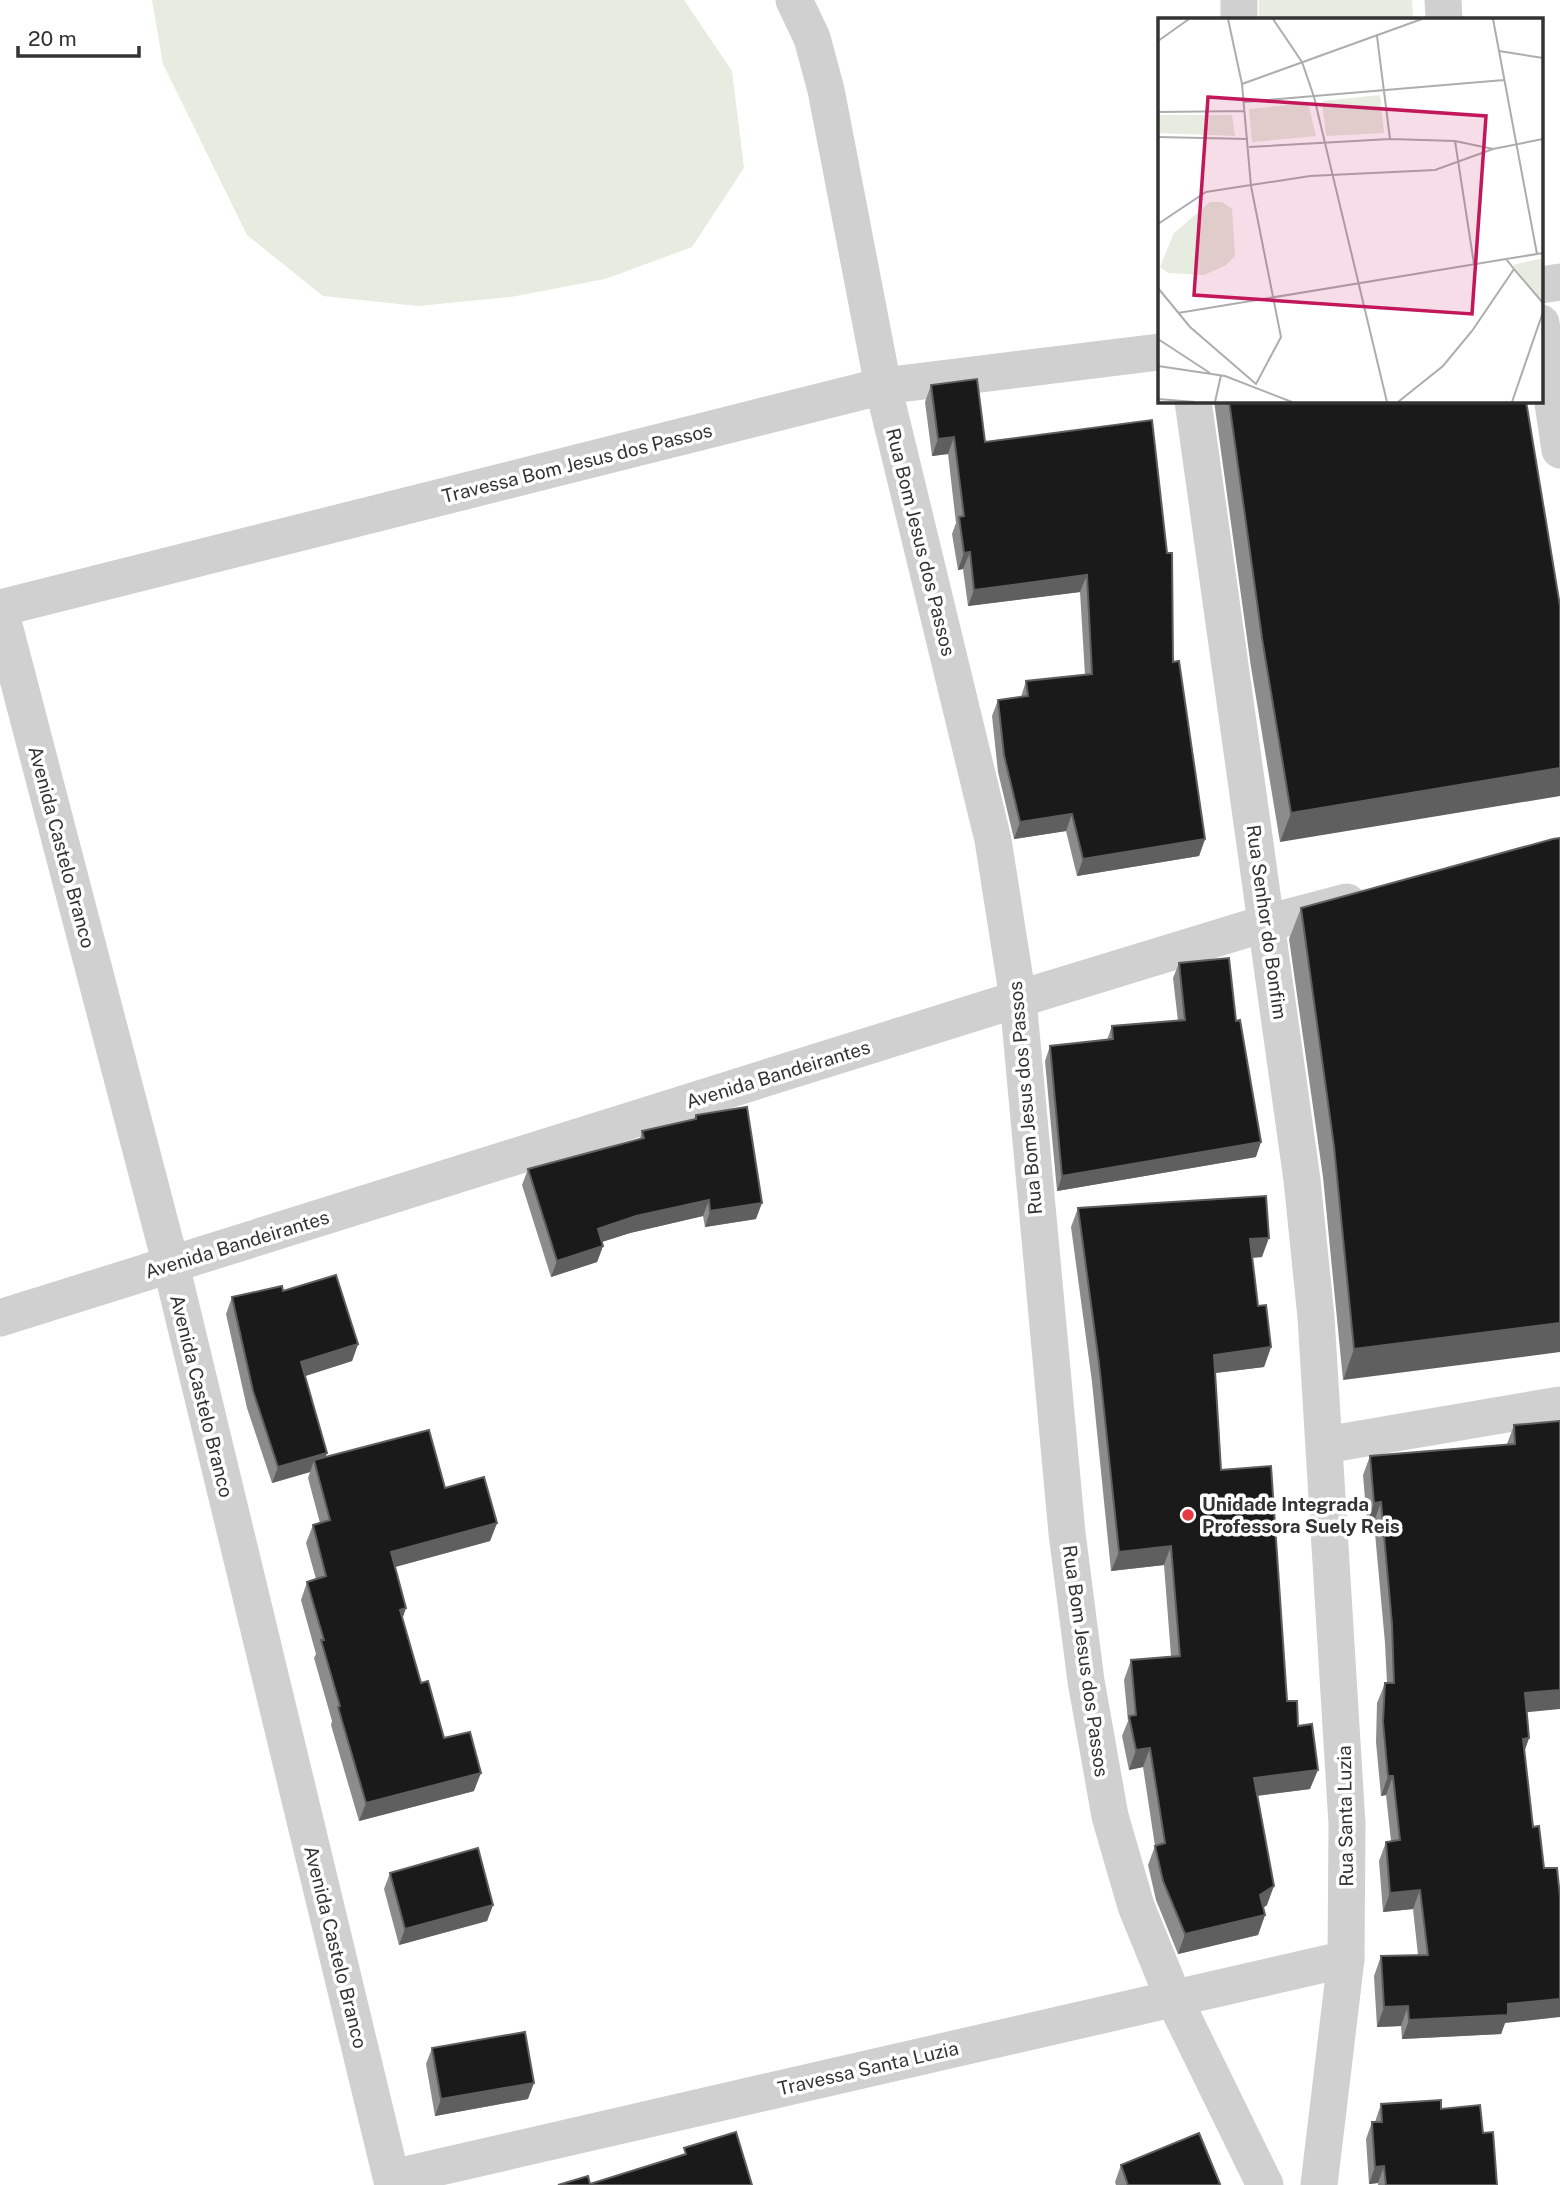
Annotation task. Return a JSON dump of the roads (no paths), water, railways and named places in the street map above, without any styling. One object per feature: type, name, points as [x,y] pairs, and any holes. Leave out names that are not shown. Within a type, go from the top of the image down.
[{"type":"street","name":"Rua Bom Jesus dos Passos","points":[[794,0],[812,38],[826,90],[883,386],[993,839],[1018,999],[1066,1519],[1086,1681],[1110,1816],[1136,1906],[1174,1997],[1265,2185]]},
{"type":"street","points":[[1239,0],[1239,18]]},
{"type":"street","points":[[1443,0],[1444,18]]},
{"type":"street","points":[[1542,285],[1560,282]]},
{"type":"street","points":[[1542,330],[1560,450]]},
{"type":"street","name":"Travessa Bom Jesus dos Passos","points":[[0,609],[883,386],[1158,352]]},
{"type":"street","name":"Rua Senhor do Bonfim","points":[[1193,402],[1302,1180],[1325,1445]]},
{"type":"street","name":"Avenida Castelo Branco","points":[[0,609],[171,1265],[392,2182]]},
{"type":"street","name":"Avenida Bandeirantes","points":[[0,1318],[1018,999],[1267,923],[1381,893]]},
{"type":"street","points":[[1325,1445],[1560,1405]]},
{"type":"street","name":"Rua Santa Luzia","points":[[1319,2185],[1346,1959],[1347,1824],[1325,1445]]},
{"type":"street","name":"Travessa Santa Luzia","points":[[392,2182],[1174,1997],[1346,1959]]},
{"type":"place","name":"Unidade Integrada Professora Suely Reis","points":[[1188,1515]]}]
